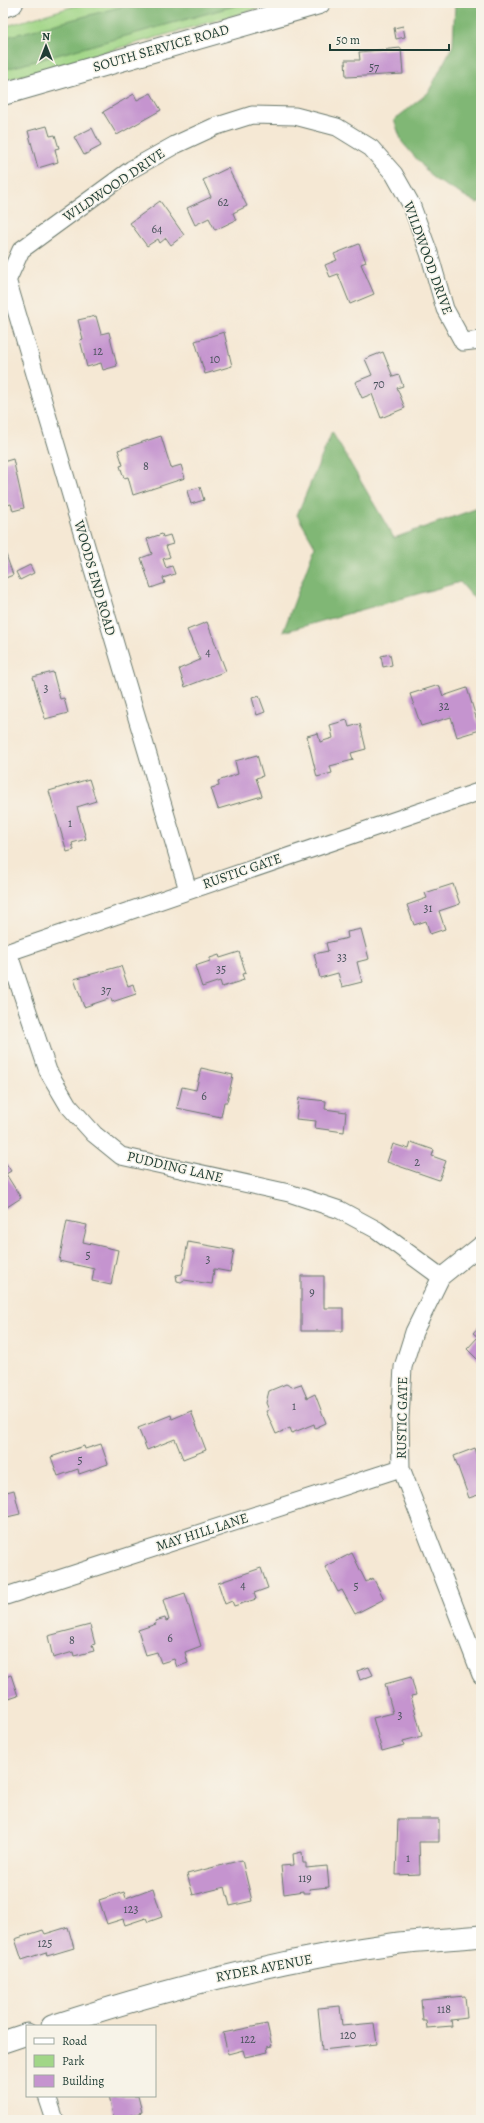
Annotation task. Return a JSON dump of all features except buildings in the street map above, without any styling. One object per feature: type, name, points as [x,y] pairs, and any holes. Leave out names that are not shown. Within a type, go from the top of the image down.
[{"type":"main road","points":[[3,6],[12,3]]},
{"type":"main road","name":"SOUTH SERVICE ROAD","points":[[3,94],[319,3]]},
{"type":"street","name":"WILDWOOD DRIVE","points":[[5,286],[21,250],[132,169],[175,144],[214,127],[252,115],[295,116],[337,127],[371,148],[394,174],[411,204],[429,253],[444,308],[463,342],[481,340]]},
{"type":"street","name":"WOODS END ROAD","points":[[3,266],[5,286],[188,890]]},
{"type":"street","name":"RUSTIC GATE","points":[[5,953],[481,791]]},
{"type":"street","name":"PUDDING LANE","points":[[5,953],[48,1071],[68,1105],[94,1134],[121,1156],[289,1193],[340,1210],[377,1230],[441,1277]]},
{"type":"street","name":"RUSTIC GATE","points":[[481,1245],[441,1277],[414,1332],[403,1367],[400,1419],[401,1468],[481,1675]]},
{"type":"street","name":"MAY HILL LANE","points":[[3,1597],[401,1468]]},
{"type":"street","name":"RYDER AVENUE","points":[[55,2025],[206,1980],[290,1962],[400,1943],[481,1936]]},
{"type":"street","points":[[3,2042],[26,2035]]},
{"type":"street","points":[[47,2097],[55,2120]]},
{"type":"green space","points":[[85,3],[277,3],[3,81],[3,27]]},
{"type":"green space","points":[[135,3],[245,3],[3,70],[3,38]]},
{"type":"green space","points":[[455,3],[481,3],[481,201],[477,203],[434,179],[402,142],[394,120],[428,93],[453,45]]},
{"type":"green space","points":[[332,432],[394,538],[481,507],[481,606],[460,582],[283,632],[315,546],[297,515]]}]
